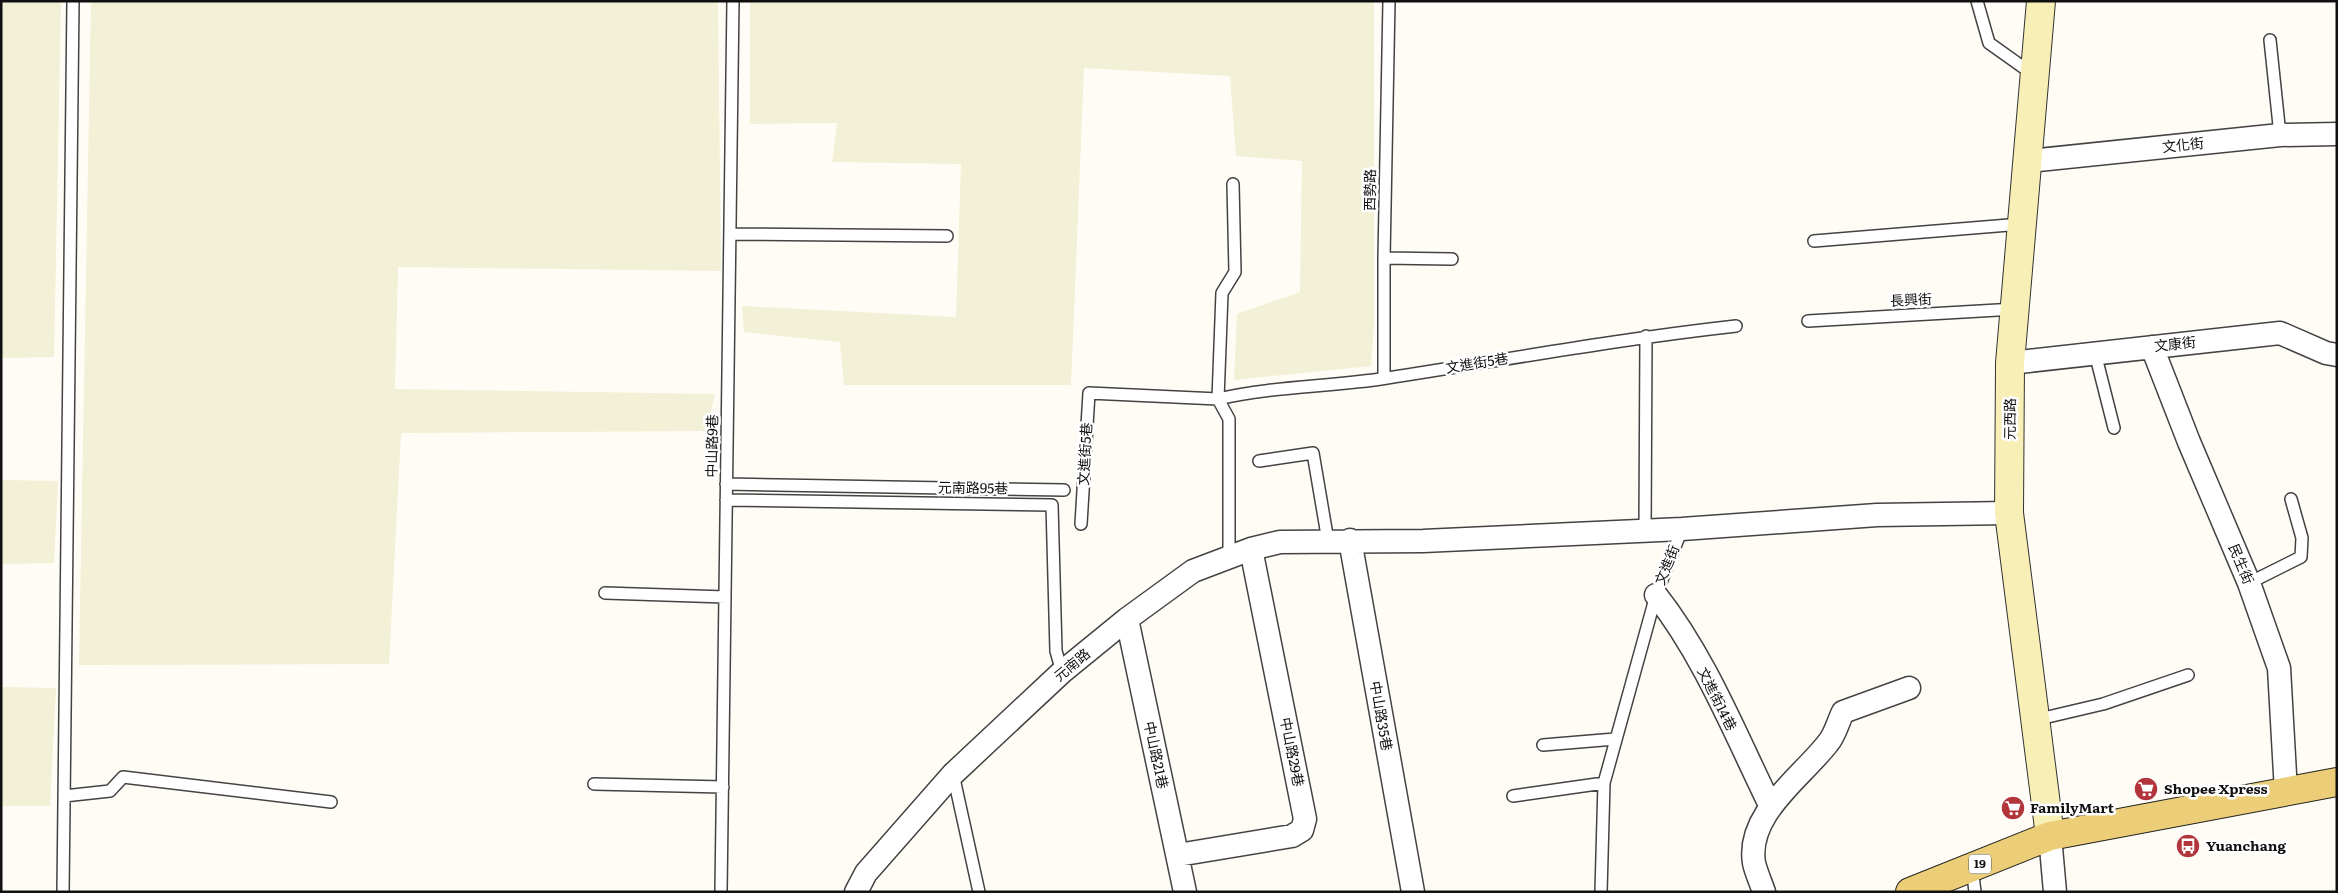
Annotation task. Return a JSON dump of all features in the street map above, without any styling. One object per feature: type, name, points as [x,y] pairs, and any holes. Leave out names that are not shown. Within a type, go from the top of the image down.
[{"type":"main road","name":"元西路","points":[[2041,1],[2029,161],[2010,363],[2009,513],[2050,836]]},
{"type":"main road","name":"19","points":[[1910,892],[1974,879],[2050,836],[2337,782]]},
{"type":"street","name":"文化街","points":[[2029,161],[2280,136],[2337,134]]},
{"type":"street","name":"文康街","points":[[2010,363],[2280,333],[2326,353],[2337,355]]},
{"type":"street","name":"民生街","points":[[2152,347],[2189,442],[2249,583],[2279,668],[2286,792]]},
{"type":"street","name":"文進街","points":[[1682,529],[1877,515],[2009,513]]},
{"type":"street","points":[[1339,540],[1423,541],[1682,529]]},
{"type":"street","name":"元南路","points":[[856,892],[866,873],[953,774],[1062,672],[1127,619],[1193,571],[1229,557],[1280,542],[1339,540]]},
{"type":"street","name":"中山路35巷","points":[[1339,540],[1413,892]]},
{"type":"street","name":"中山路29巷","points":[[1178,855],[1292,836],[1302,830],[1305,819],[1251,549]]},
{"type":"street","name":"文進街14巷","points":[[1656,595],[1674,618],[1706,677],[1771,807]]},
{"type":"street","name":"中山路21巷","points":[[1127,619],[1185,892]]},
{"type":"street","points":[[1764,892],[1754,862],[1756,836],[1776,798],[1802,773],[1830,741],[1843,712],[1909,688]]},
{"type":"street","points":[[2050,836],[2055,892]]},
{"type":"lane","points":[[63,892],[73,1]]},
{"type":"lane","name":"中山路9巷","points":[[721,892],[733,1]]},
{"type":"lane","name":"西勢路","points":[[1384,378],[1384,258],[1389,1]]},
{"type":"lane","points":[[1976,1],[1989,43],[2036,76]]},
{"type":"lane","points":[[2270,40],[2280,136]]},
{"type":"lane","points":[[1229,557],[1229,420],[1218,399],[1222,294],[1235,272],[1233,184]]},
{"type":"lane","points":[[1814,241],[2023,224]]},
{"type":"lane","points":[[730,234],[947,236]]},
{"type":"lane","points":[[1384,258],[1452,259]]},
{"type":"lane","name":"長興街","points":[[1808,321],[2015,309]]},
{"type":"lane","name":"文進街5巷","points":[[1081,524],[1088,393],[1218,399],[1253,391],[1384,378],[1646,336],[1736,326]]},
{"type":"lane","points":[[1645,531],[1646,336]]},
{"type":"lane","points":[[2095,353],[2114,428]]},
{"type":"lane","points":[[1259,461],[1313,453],[1339,540]]},
{"type":"lane","points":[[726,484],[1064,490]]},
{"type":"lane","points":[[2249,583],[2301,557],[2302,538],[2291,498]]},
{"type":"lane","name":"元南路95巷","points":[[726,500],[1052,504],[1056,651],[1062,672]]},
{"type":"lane","name":"文進街","points":[[1601,892],[1604,783],[1614,739],[1634,680],[1656,595],[1682,529]]},
{"type":"lane","points":[[605,594],[725,597]]},
{"type":"lane","points":[[2035,720],[2103,704],[2188,675]]},
{"type":"lane","points":[[1543,745],[1614,739]]},
{"type":"lane","points":[[953,774],[979,892]]},
{"type":"lane","points":[[64,796],[110,791],[124,777],[331,802]]},
{"type":"lane","points":[[1513,796],[1604,783]]},
{"type":"lane","points":[[594,784],[723,787]]},
{"type":"shaded area","points":[[1,1],[61,1],[54,357],[1,358]]},
{"type":"shaded area","points":[[91,1],[718,1],[721,271],[398,267],[395,389],[715,394],[706,431],[401,433],[389,664],[79,665]]},
{"type":"shaded area","points":[[750,1],[1374,1],[1374,325],[1371,366],[1234,380],[1237,314],[1300,292],[1302,161],[1236,156],[1230,76],[1084,68],[1071,385],[844,385],[840,342],[744,332],[742,306],[956,317],[961,164],[832,162],[837,123],[750,124]]},
{"type":"shaded area","points":[[1,480],[58,481],[54,563],[1,564]]},
{"type":"shaded area","points":[[1,687],[56,688],[50,806],[1,806]]},
{"type":"place","name":"Shopee Xpress","points":[[2146,789]]},
{"type":"place","name":"FamilyMart","points":[[2013,808]]},
{"type":"place","name":"Yuanchang","points":[[2188,846]]}]
